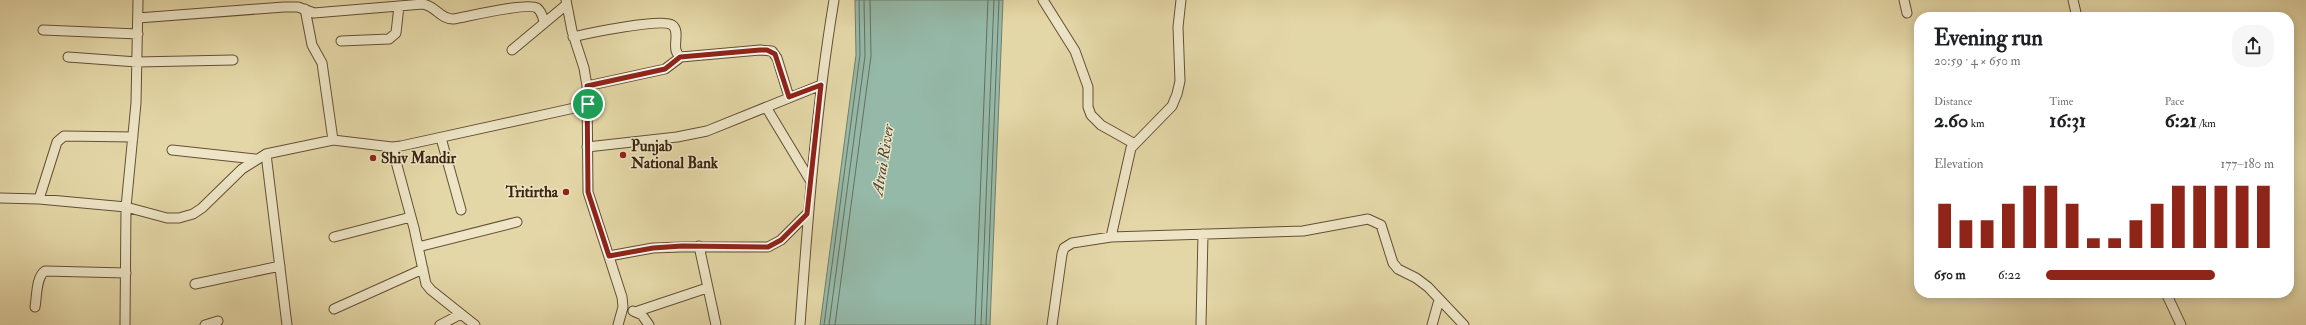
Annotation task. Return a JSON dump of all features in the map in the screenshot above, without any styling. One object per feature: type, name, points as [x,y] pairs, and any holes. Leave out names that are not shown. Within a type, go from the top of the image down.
[{"type":"street","points":[[125,325],[126,207],[133,137],[137,62],[138,0]]},
{"type":"street","points":[[799,325],[810,180],[821,85],[834,0]]},
{"type":"street","points":[[1043,0],[1076,52],[1088,87],[1088,107],[1090,115],[1101,125],[1133,143]]},
{"type":"street","points":[[1110,237],[1118,210],[1124,174],[1133,143],[1172,106],[1178,94],[1180,81],[1178,27],[1181,0]]},
{"type":"street","points":[[1904,0],[1908,13]]},
{"type":"street","points":[[2073,0],[2076,12]]},
{"type":"street","points":[[138,18],[284,7],[305,9],[314,13],[370,5],[399,6],[416,2],[432,6],[443,17],[453,19],[519,7],[534,7],[540,11],[544,22]]},
{"type":"street","points":[[512,50],[566,2]]},
{"type":"street","points":[[566,2],[573,37],[584,68],[587,86],[588,104],[586,148],[588,192],[609,256],[623,307],[618,325]]},
{"type":"street","points":[[341,40],[389,40],[396,33],[399,6]]},
{"type":"street","points":[[305,9],[312,45],[322,63],[333,140]]},
{"type":"street","points":[[573,37],[626,26],[670,24],[675,28],[675,49],[680,57]]},
{"type":"street","points":[[43,30],[138,34]]},
{"type":"street","points":[[587,86],[665,69],[680,57],[760,50],[772,51],[777,58],[789,97]]},
{"type":"street","points":[[68,57],[137,62],[232,60]]},
{"type":"street","points":[[586,148],[689,136],[707,131],[821,85]]},
{"type":"street","points":[[0,198],[39,199],[126,207],[167,218],[179,218],[193,214],[202,208],[255,159],[266,154],[333,140],[392,148],[588,104]]},
{"type":"street","points":[[766,107],[810,180]]},
{"type":"street","points":[[39,199],[57,142],[64,136],[133,137]]},
{"type":"street","points":[[441,138],[461,210]]},
{"type":"street","points":[[392,148],[411,217],[426,284],[431,290],[475,325]]},
{"type":"street","points":[[172,150],[255,159]]},
{"type":"street","points":[[266,154],[287,325]]},
{"type":"street","points":[[609,256],[653,248],[699,246],[768,247],[781,240],[807,214]]},
{"type":"street","points":[[334,237],[411,217]]},
{"type":"street","points":[[1052,325],[1064,248],[1072,243],[1110,237],[1303,231],[1372,220],[1381,224],[1393,263],[1404,273],[1422,283],[1464,325]]},
{"type":"street","points":[[418,247],[517,222]]},
{"type":"street","points":[[1201,325],[1204,234]]},
{"type":"street","points":[[699,246],[716,325]]},
{"type":"street","points":[[195,284],[280,266]]},
{"type":"street","points":[[334,309],[423,270]]},
{"type":"street","points":[[35,307],[39,280],[41,273],[45,271],[126,273]]},
{"type":"street","points":[[635,312],[707,288]]},
{"type":"street","points":[[2168,298],[2181,325]]},
{"type":"street","points":[[1432,325],[1439,300]]},
{"type":"street","points":[[623,307],[642,315],[649,325]]},
{"type":"street","points":[[440,325],[460,314]]},
{"type":"street","points":[[205,325],[218,321]]},
{"type":"water","name":"Atrai River","points":[[855,0],[1003,0],[990,325],[820,325],[856,55]]},
{"type":"place","name":"Punjab National Bank","points":[[623,155]]},
{"type":"place","name":"Shiv Mandir","points":[[373,158]]},
{"type":"place","name":"Tritirtha","points":[[566,192]]},
{"type":"route","points":[[760,50],[772,51],[777,58],[789,97],[821,85],[807,214],[781,240],[768,247],[682,246],[653,248],[609,256],[591,204],[586,179],[588,104],[587,86],[659,71],[672,65],[680,57],[760,50]]}]
